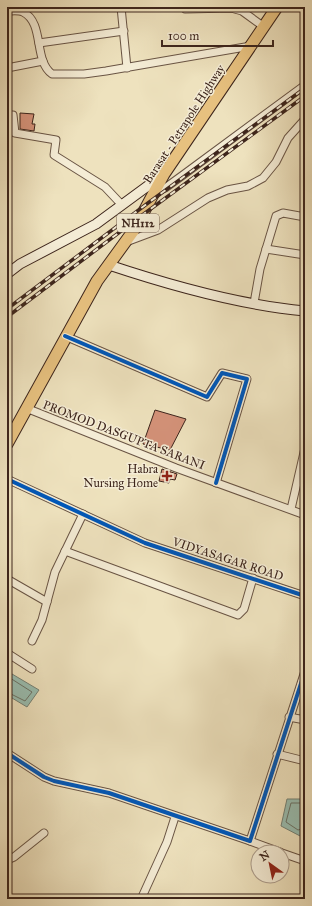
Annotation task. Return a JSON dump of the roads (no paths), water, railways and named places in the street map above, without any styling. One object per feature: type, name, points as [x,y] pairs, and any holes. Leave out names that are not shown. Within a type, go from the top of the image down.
[{"type":"highway","name":"Barasat - Petrapole Highway","points":[[7,444],[65,336],[97,281],[126,242],[164,174],[277,7]]},
{"type":"main road","points":[[8,272],[96,224],[121,204],[164,174]]},
{"type":"main road","points":[[109,265],[215,295],[254,304],[305,310]]},
{"type":"street","points":[[121,7],[127,68]]},
{"type":"street","points":[[185,9],[218,7],[236,9],[249,15],[264,27]]},
{"type":"street","points":[[7,11],[22,12],[29,17],[34,25],[43,61],[48,71],[52,74],[84,74],[127,68],[251,46]]},
{"type":"street","points":[[39,43],[124,31]]},
{"type":"street","points":[[7,68],[43,61]]},
{"type":"street","points":[[154,193],[183,175],[305,85]]},
{"type":"street","points":[[7,116],[13,115],[15,133],[56,140],[54,155],[105,187],[121,204]]},
{"type":"street","points":[[126,242],[158,230],[208,198],[227,190],[248,186],[262,178],[276,162],[288,138],[305,119]]},
{"type":"street","points":[[254,304],[274,219],[278,214],[283,213],[305,217]]},
{"type":"street","points":[[266,249],[305,255]]},
{"type":"street","points":[[65,336],[207,397],[222,373],[247,379],[216,482]]},
{"type":"street","name":"PROMOD DASGUPTA SARANI","points":[[26,408],[305,515]]},
{"type":"street","points":[[291,509],[305,448]]},
{"type":"street","name":"VIDYASAGAR ROAD","points":[[7,479],[145,542],[305,596]]},
{"type":"street","points":[[32,641],[41,625],[55,572],[83,514]]},
{"type":"street","points":[[65,552],[238,615],[244,609],[253,578]]},
{"type":"street","points":[[7,579],[47,602]]},
{"type":"street","points":[[7,654],[32,669]]},
{"type":"street","points":[[250,841],[305,671]]},
{"type":"street","points":[[289,717],[305,720]]},
{"type":"street","points":[[7,753],[54,781],[109,793],[175,817],[258,844]]},
{"type":"street","points":[[277,754],[305,760]]},
{"type":"street","points":[[142,897],[167,842],[175,817]]},
{"type":"street","points":[[7,860],[14,857],[44,833]]},
{"type":"street","points":[[290,855],[305,861]]},
{"type":"water","points":[[7,671],[39,690],[27,707],[7,695]]},
{"type":"water","points":[[287,799],[305,799],[305,821],[302,837],[281,826]]},
{"type":"railway","points":[[7,309],[305,88]]},
{"type":"railway","points":[[7,317],[141,216],[305,96]]},
{"type":"place","name":"Habra Nursing Home","points":[[167,476]]}]
